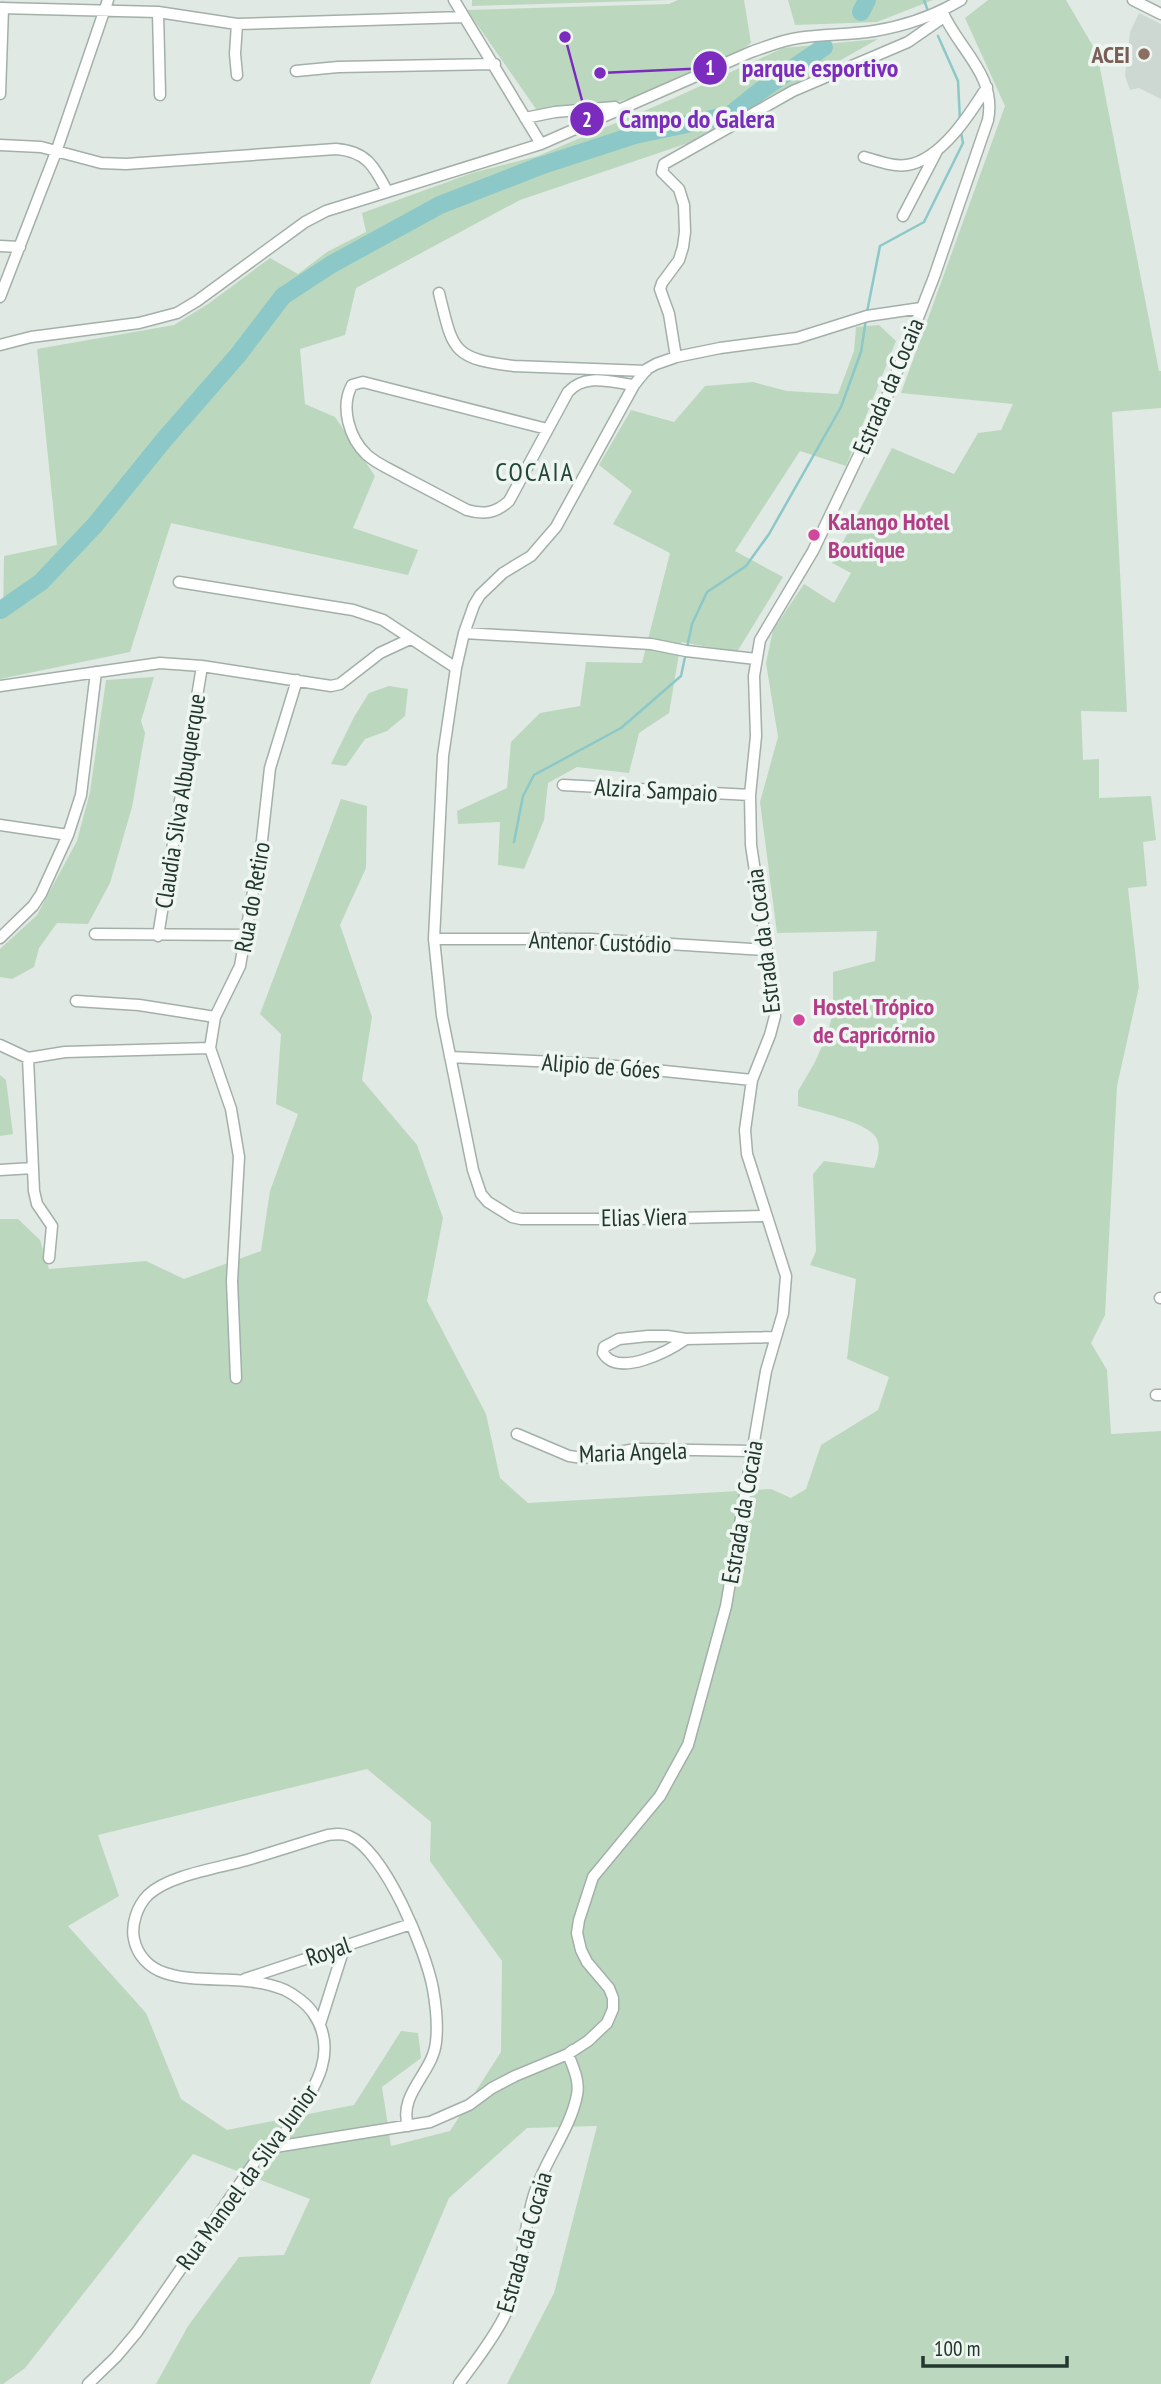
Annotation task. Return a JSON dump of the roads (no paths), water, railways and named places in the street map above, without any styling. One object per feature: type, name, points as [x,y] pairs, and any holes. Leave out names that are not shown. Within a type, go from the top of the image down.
[{"type":"street","points":[[454,0],[541,144]]},
{"type":"street","points":[[676,358],[669,314],[660,289],[679,260],[683,247],[684,205],[680,189],[662,172],[664,164],[793,90],[908,41],[961,0]]},
{"type":"street","points":[[1133,0],[1161,13]]},
{"type":"street","points":[[0,94],[1,8],[106,5],[237,24],[464,17]]},
{"type":"street","points":[[1,292],[56,152],[106,5]]},
{"type":"street","points":[[158,12],[160,94]]},
{"type":"street","points":[[0,345],[31,337],[139,323],[177,313],[305,222],[348,202],[541,144],[751,52],[779,43],[797,38],[873,31],[943,14]]},
{"type":"street","name":"Estrada da Cocaia","points":[[275,2147],[430,2122],[450,2115],[492,2088],[544,2066],[588,2041],[607,2023],[613,2009],[609,1988],[581,1951],[579,1920],[593,1877],[660,1796],[688,1745],[726,1606],[766,1371],[783,1313],[786,1276],[747,1154],[745,1130],[752,1080],[775,1016],[751,845],[750,796],[756,736],[756,659],[760,640],[813,551],[889,393],[939,265],[988,120],[990,99],[987,87],[943,14]]},
{"type":"street","points":[[237,24],[237,75]]},
{"type":"street","points":[[296,71],[338,67],[495,64]]},
{"type":"street","points":[[864,157],[905,166],[915,163],[939,148],[961,126],[987,87]]},
{"type":"street","points":[[525,118],[555,112],[625,106]]},
{"type":"street","points":[[0,145],[41,147],[101,163],[126,164],[349,150],[360,154],[369,162],[387,191]]},
{"type":"street","points":[[903,216],[939,148]]},
{"type":"street","points":[[0,246],[20,247]]},
{"type":"street","points":[[439,293],[454,345],[465,354],[480,360],[514,366],[646,371]]},
{"type":"street","points":[[767,1216],[612,1220],[521,1219],[512,1217],[488,1202],[481,1194],[476,1184],[450,1057],[436,973],[434,939],[443,756],[456,667],[464,633],[480,595],[503,573],[531,556],[556,527],[634,386],[646,371],[656,364],[676,358],[720,348],[797,338],[867,316],[921,308]]},
{"type":"street","points":[[547,429],[363,382],[352,385],[347,397],[350,428],[355,440],[368,456],[467,510],[480,514],[500,509],[509,501],[574,385],[584,380],[595,380],[634,386]]},
{"type":"street","points":[[179,582],[353,610],[383,620],[456,667]]},
{"type":"street","points":[[464,633],[651,645],[686,652],[756,659]]},
{"type":"street","points":[[0,686],[160,663],[202,666],[331,686],[340,684],[380,653],[410,639]]},
{"type":"street","name":"Claudia Silva Albuquerque","points":[[158,936],[202,666]]},
{"type":"street","points":[[0,938],[33,906],[41,894],[68,835],[81,795],[96,672]]},
{"type":"street","name":"Rua do Retiro","points":[[209,1048],[215,1017],[240,966],[262,840],[270,768],[297,680]]},
{"type":"street","name":"Alzira Sampaio","points":[[562,785],[750,796]]},
{"type":"street","points":[[0,825],[68,835]]},
{"type":"street","points":[[95,934],[247,935]]},
{"type":"street","name":"Antenor Custódio","points":[[434,939],[590,939],[766,950]]},
{"type":"street","points":[[76,1001],[139,1005],[215,1017]]},
{"type":"street","points":[[0,1045],[27,1058],[79,1051],[209,1048],[231,1109],[239,1157],[232,1281],[236,1378]]},
{"type":"street","name":"Alipio de Góes","points":[[450,1057],[596,1064],[752,1080]]},
{"type":"street","points":[[27,1058],[35,1198],[52,1226],[49,1258]]},
{"type":"street","points":[[0,1170],[33,1168]]},
{"type":"street","points":[[686,1339],[671,1349],[627,1363],[611,1360],[603,1353],[604,1347],[620,1339],[667,1336],[686,1339],[775,1337]]},
{"type":"street","name":"Maria Angela","points":[[517,1434],[569,1456],[583,1458],[636,1449],[753,1451]]},
{"type":"street","points":[[320,2024],[310,2009],[286,1990],[245,1979],[164,1973],[146,1962],[139,1953],[134,1938],[133,1925],[139,1907],[148,1895],[174,1880],[328,1835],[340,1833],[360,1843],[376,1861],[398,1897],[411,1924],[433,1986],[437,2016],[436,2043],[431,2063],[405,2108],[408,2126]]},
{"type":"street","name":"Royal","points":[[245,1979],[411,1924]]},
{"type":"street","points":[[320,2024],[345,1945]]},
{"type":"street","name":"Rua Manoel da Silva Junior","points":[[88,2384],[137,2332],[259,2156],[275,2147],[316,2084],[325,2061],[325,2040],[320,2024]]},
{"type":"street","name":"Estrada da Cocaia","points":[[459,2384],[488,2343],[511,2300],[533,2196],[572,2113],[577,2094],[577,2077],[568,2054]]},
{"type":"waterway","points":[[861,12],[867,0]]},
{"type":"waterway","points":[[924,0],[928,11]]},
{"type":"waterway","points":[[938,36],[958,81],[960,121]]},
{"type":"waterway","points":[[1,610],[41,582],[95,525],[238,355],[283,296],[332,264],[440,205],[540,166],[635,135],[730,115],[824,47]]},
{"type":"waterway","points":[[867,312],[880,246],[924,222],[963,143],[961,132]]},
{"type":"waterway","points":[[514,842],[523,796],[534,775],[621,728],[681,676],[692,624],[707,592],[746,566],[769,534],[841,407],[861,352],[866,319]]},
{"type":"place","name":"Campo do Galera","points":[[565,37]]},
{"type":"place","name":"ACEI","points":[[1144,54]]},
{"type":"place","name":"parque esportivo","points":[[600,73]]},
{"type":"place","name":"Kalango Hotel Boutique","points":[[814,535]]},
{"type":"place","name":"Hostel Trópico de Capricórnio","points":[[799,1020]]},
{"type":"district","name":"COCAIA","points":[[535,471]]}]
